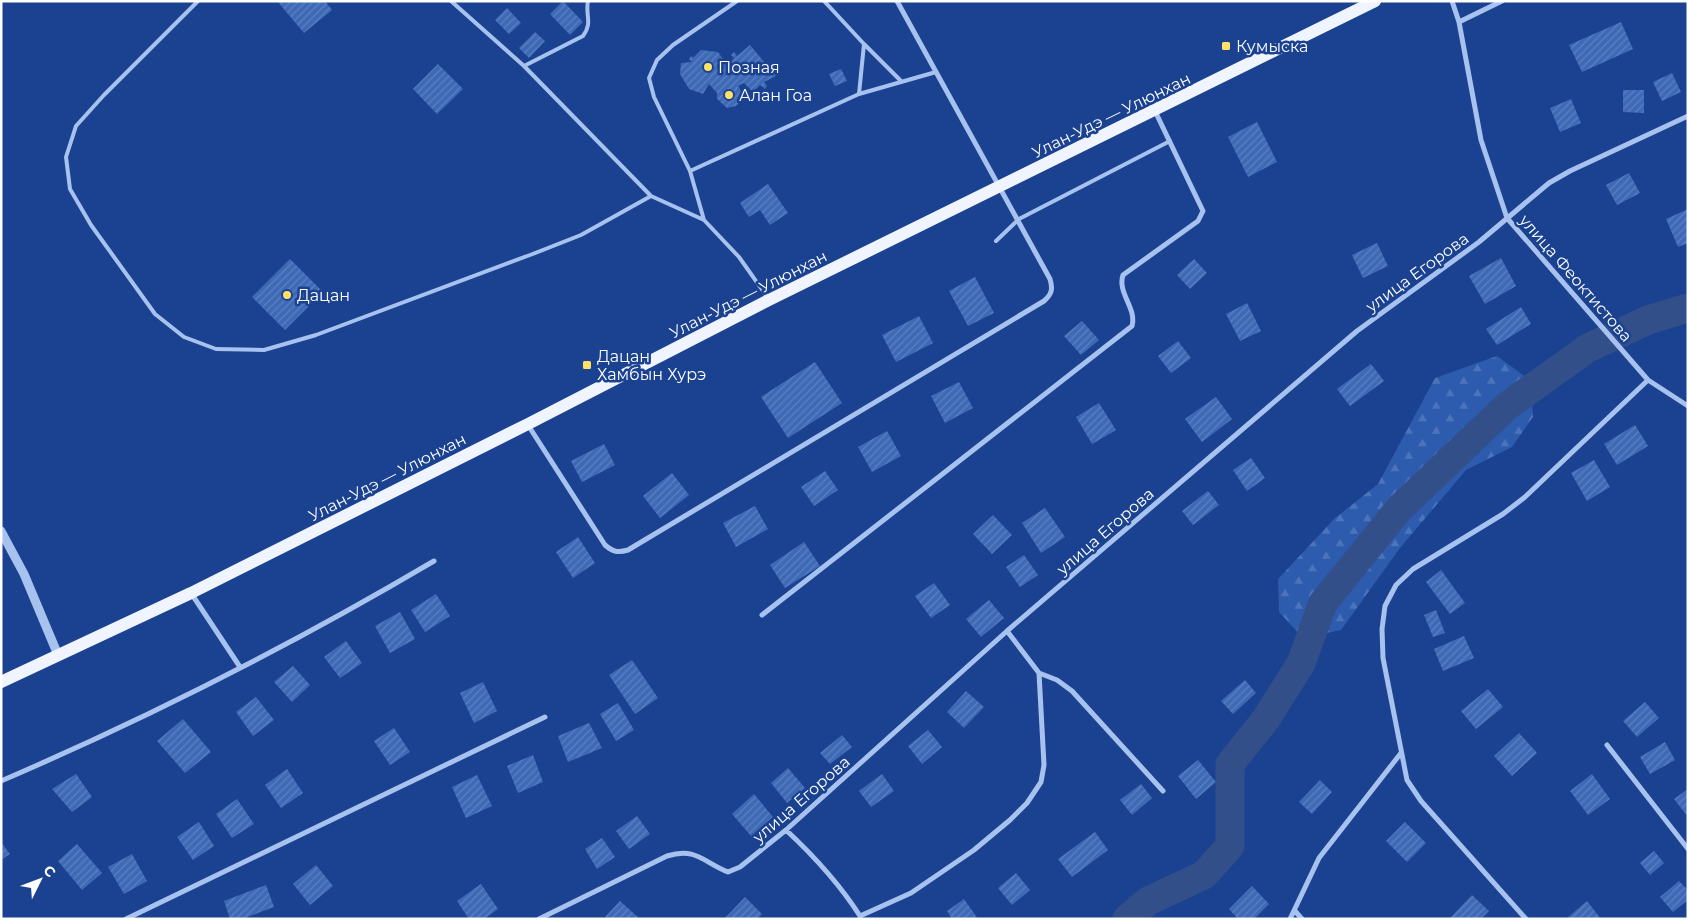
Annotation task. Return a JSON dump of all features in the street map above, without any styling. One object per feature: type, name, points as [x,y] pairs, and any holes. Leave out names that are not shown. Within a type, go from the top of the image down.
[{"type":"main road","name":"Улан-Удэ — Улюнхан","points":[[1,682],[191,593],[528,424],[769,300],[1375,1]]},
{"type":"street","points":[[528,424],[605,545],[611,551],[620,553],[628,550],[1044,301],[1050,295],[1052,287],[1050,278],[1019,218],[897,1]]},
{"type":"street","name":"улица Феоктистова","points":[[1452,1],[1459,22],[1481,140],[1507,218],[1648,380],[1688,406]]},
{"type":"street","points":[[1459,22],[1502,1]]},
{"type":"street","points":[[762,615],[1129,330],[1132,326],[1133,316],[1122,285],[1123,275],[1198,221],[1203,211],[1155,111]]},
{"type":"street","name":"улица Егорова","points":[[539,919],[666,856],[679,852],[691,853],[728,872],[740,867],[786,830],[1007,631],[1357,331],[1479,242],[1549,183],[1570,171],[1688,116]]},
{"type":"street","points":[[1526,919],[1421,801],[1408,780],[1383,658],[1382,629],[1385,606],[1396,585],[1413,569],[1502,514],[1525,496],[1648,380]]},
{"type":"street","points":[[1,531],[24,574],[58,655]]},
{"type":"street","points":[[1,781],[70,751],[240,667],[334,619],[434,561]]},
{"type":"street","points":[[191,593],[240,667]]},
{"type":"street","points":[[1007,631],[1039,673],[1057,680],[1072,691],[1163,791]]},
{"type":"street","points":[[786,830],[829,872],[859,917],[911,893],[941,874],[1003,826],[1026,803],[1041,782],[1044,765],[1039,673]]},
{"type":"street","points":[[126,919],[545,717]]},
{"type":"street","points":[[1607,745],[1688,849]]},
{"type":"street","points":[[1290,919],[1319,858],[1401,753]]},
{"type":"street","points":[[1295,911],[1302,919]]},
{"type":"lane","points":[[198,1],[104,95],[76,126],[66,156],[70,189],[91,225],[155,314],[184,337],[216,350],[264,350],[273,348],[316,335],[530,256],[581,235],[651,196]]},
{"type":"lane","points":[[451,1],[524,66],[651,196],[704,220],[739,257],[769,300]]},
{"type":"lane","points":[[524,66],[583,36],[588,29],[590,21],[586,8],[588,1]]},
{"type":"lane","points":[[704,220],[690,171],[654,97],[649,78],[657,60],[674,45],[737,1]]},
{"type":"lane","points":[[824,1],[901,81]]},
{"type":"lane","points":[[859,94],[864,44]]},
{"type":"lane","points":[[690,171],[859,94],[936,72]]},
{"type":"lane","points":[[996,241],[1019,218],[1170,141]]},
{"type":"green space","points":[[1497,356],[1531,381],[1533,417],[1512,447],[1466,470],[1400,548],[1341,630],[1303,638],[1279,612],[1278,579],[1334,519],[1378,484],[1435,378]]},
{"type":"building","points":[[277,1],[325,1],[332,10],[304,33]]},
{"type":"building","points":[[563,1],[583,22],[570,35],[550,14]]},
{"type":"building","points":[[507,8],[521,23],[509,34],[495,20]]},
{"type":"building","points":[[1621,22],[1633,49],[1582,72],[1569,45]]},
{"type":"building","points":[[535,32],[545,41],[529,58],[519,48]]},
{"type":"building","points":[[750,45],[776,76],[764,82],[767,86],[765,89],[760,85],[753,92],[744,83],[738,86],[741,91],[741,101],[736,106],[727,108],[717,99],[717,93],[709,84],[703,94],[689,89],[680,74],[681,63],[692,62],[689,59],[691,56],[693,58],[701,50],[718,52],[725,62],[728,60],[730,62],[734,58],[731,55],[734,52],[737,56]]},
{"type":"building","points":[[438,64],[463,89],[437,114],[413,89]]},
{"type":"building","points":[[841,69],[847,81],[835,86],[829,74]]},
{"type":"building","points":[[1672,73],[1681,92],[1662,101],[1653,82]]},
{"type":"building","points":[[1623,90],[1644,90],[1644,113],[1623,112]]},
{"type":"building","points":[[1571,99],[1581,123],[1560,132],[1550,108]]},
{"type":"building","points":[[1257,122],[1277,162],[1248,177],[1228,137]]},
{"type":"building","points":[[1629,173],[1640,193],[1617,205],[1606,185]]},
{"type":"building","points":[[768,184],[788,213],[770,225],[760,210],[749,217],[740,203]]},
{"type":"building","points":[[1688,209],[1688,243],[1678,247],[1666,219]]},
{"type":"building","points":[[1377,243],[1388,266],[1363,278],[1352,255]]},
{"type":"building","points":[[1501,258],[1516,286],[1485,304],[1469,276]]},
{"type":"building","name":"Дацан","points":[[290,259],[323,292],[285,330],[252,297]]},
{"type":"building","points":[[1194,259],[1207,273],[1190,289],[1177,275]]},
{"type":"building","points":[[975,277],[994,313],[968,326],[949,291]]},
{"type":"building","points":[[1247,303],[1261,331],[1240,341],[1226,314]]},
{"type":"building","points":[[1521,307],[1531,324],[1497,345],[1486,329]]},
{"type":"building","points":[[919,316],[933,343],[896,362],[882,335]]},
{"type":"building","points":[[1082,321],[1099,340],[1081,355],[1064,336]]},
{"type":"building","points":[[1178,341],[1191,358],[1171,373],[1158,356]]},
{"type":"building","points":[[815,362],[842,403],[788,438],[761,397]]},
{"type":"building","points":[[1371,364],[1384,381],[1350,406],[1337,389]]},
{"type":"building","points":[[959,382],[973,408],[945,423],[931,396]]},
{"type":"building","points":[[1216,397],[1232,419],[1202,442],[1185,419]]},
{"type":"building","points":[[1099,403],[1116,430],[1092,444],[1076,417]]},
{"type":"building","points":[[1635,425],[1648,446],[1617,465],[1604,444]]},
{"type":"building","points":[[887,431],[901,456],[872,472],[858,447]]},
{"type":"building","points":[[604,444],[615,465],[582,482],[571,461]]},
{"type":"building","points":[[1251,458],[1265,478],[1247,491],[1233,470]]},
{"type":"building","points":[[1594,460],[1610,487],[1587,501],[1571,473]]},
{"type":"building","points":[[825,471],[838,490],[814,506],[801,487]]},
{"type":"building","points":[[672,473],[689,495],[660,518],[643,496]]},
{"type":"building","points":[[1208,491],[1219,505],[1193,525],[1182,511]]},
{"type":"building","points":[[755,506],[768,529],[736,547],[723,523]]},
{"type":"building","points":[[1045,508],[1065,537],[1041,553],[1022,523]]},
{"type":"building","points":[[993,515],[1012,535],[992,554],[973,534]]},
{"type":"building","points":[[578,537],[595,563],[573,578],[556,552]]},
{"type":"building","points":[[804,542],[820,566],[785,588],[770,565]]},
{"type":"building","points":[[1024,555],[1038,575],[1020,587],[1006,567]]},
{"type":"building","points":[[1441,570],[1465,603],[1450,614],[1426,582]]},
{"type":"building","points":[[934,583],[950,605],[931,618],[915,596]]},
{"type":"building","points":[[436,594],[450,616],[425,632],[411,610]]},
{"type":"building","points":[[989,600],[1004,618],[981,637],[966,619]]},
{"type":"building","points":[[1436,610],[1445,633],[1433,637],[1424,615]]},
{"type":"building","points":[[400,612],[415,639],[390,653],[375,626]]},
{"type":"building","points":[[1464,636],[1474,658],[1443,671],[1434,649]]},
{"type":"building","points":[[346,641],[362,663],[340,678],[324,657]]},
{"type":"building","points":[[632,660],[658,698],[635,714],[609,675]]},
{"type":"building","points":[[293,666],[310,685],[292,702],[274,682]]},
{"type":"building","points":[[1245,680],[1256,693],[1233,714],[1221,701]]},
{"type":"building","points":[[483,682],[497,711],[474,723],[460,693]]},
{"type":"building","points":[[1488,689],[1503,707],[1476,729],[1461,711]]},
{"type":"building","points":[[966,691],[984,707],[964,728],[947,712]]},
{"type":"building","points":[[256,697],[274,720],[253,736],[236,712]]},
{"type":"building","points":[[1645,702],[1659,718],[1637,737],[1623,721]]},
{"type":"building","points":[[618,703],[634,730],[616,741],[600,714]]},
{"type":"building","points":[[183,719],[211,752],[185,773],[157,741]]},
{"type":"building","points":[[589,723],[602,748],[568,762],[558,736]]},
{"type":"building","points":[[394,728],[410,752],[390,765],[374,741]]},
{"type":"building","points":[[928,730],[942,747],[922,764],[908,746]]},
{"type":"building","points":[[1519,733],[1537,753],[1512,776],[1494,756]]},
{"type":"building","points":[[842,735],[852,747],[830,764],[820,753]]},
{"type":"building","points":[[1665,742],[1675,760],[1650,774],[1640,757]]},
{"type":"building","points":[[533,755],[543,782],[518,793],[507,766]]},
{"type":"building","points":[[1198,760],[1216,782],[1196,799],[1178,776]]},
{"type":"building","points":[[788,768],[805,788],[787,803],[771,783]]},
{"type":"building","points":[[287,769],[303,793],[281,808],[265,785]]},
{"type":"building","points":[[76,774],[92,797],[72,812],[52,789]]},
{"type":"building","points":[[882,774],[894,791],[871,807],[859,791]]},
{"type":"building","points":[[1592,774],[1610,799],[1588,815],[1570,791]]},
{"type":"building","points":[[477,775],[492,806],[466,818],[452,787]]},
{"type":"building","points":[[1320,780],[1332,792],[1312,814],[1299,802]]},
{"type":"building","points":[[1141,784],[1152,798],[1132,815],[1120,800]]},
{"type":"building","points":[[1688,789],[1688,817],[1674,799]]},
{"type":"building","points":[[754,794],[773,817],[751,836],[732,814]]},
{"type":"building","points":[[237,799],[254,824],[232,838],[216,814]]},
{"type":"building","points":[[637,816],[650,834],[629,849],[616,831]]},
{"type":"building","points":[[199,822],[214,846],[193,860],[177,837]]},
{"type":"building","points":[[1405,822],[1426,843],[1407,862],[1386,841]]},
{"type":"building","points":[[1095,832],[1108,850],[1072,877],[1058,859]]},
{"type":"building","points":[[602,838],[615,857],[597,869],[585,849]]},
{"type":"building","points":[[1,842],[10,854],[1,860]]},
{"type":"building","points":[[77,844],[102,873],[82,890],[58,861]]},
{"type":"building","points":[[1654,851],[1664,863],[1650,875],[1640,863]]},
{"type":"building","points":[[132,854],[147,881],[124,894],[108,867]]},
{"type":"building","points":[[316,865],[333,886],[310,905],[293,884]]},
{"type":"building","points":[[1016,873],[1030,890],[1012,905],[998,888]]},
{"type":"building","points":[[1679,881],[1688,890],[1688,900],[1673,912],[1660,897]]},
{"type":"building","points":[[481,884],[498,909],[484,919],[469,919],[457,901]]},
{"type":"building","points":[[266,885],[274,907],[242,919],[230,919],[224,901]]},
{"type":"building","points":[[1252,886],[1269,904],[1254,919],[1238,919],[1229,909]]},
{"type":"building","points":[[1472,895],[1489,911],[1481,919],[1449,919]]},
{"type":"building","points":[[745,897],[762,914],[757,919],[724,919]]},
{"type":"building","points":[[964,899],[978,919],[952,919],[947,911]]},
{"type":"building","points":[[620,901],[640,919],[608,919],[605,917]]},
{"type":"building","points":[[1587,901],[1601,919],[1566,919]]},
{"type":"waterway","points":[[1127,919],[1148,901],[1204,875],[1230,846],[1230,764],[1266,719],[1301,663],[1323,603],[1399,509],[1507,406],[1588,348],[1648,320],[1688,308]]},
{"type":"place","name":"Кумыска","points":[[1226,46]]},
{"type":"place","name":"Позная","points":[[708,67]]},
{"type":"place","name":"Алан Гоа","points":[[729,95]]},
{"type":"place","name":"Дацан","points":[[287,295]]},
{"type":"place","name":"Дацан Хамбын Хурэ","points":[[587,365]]}]
